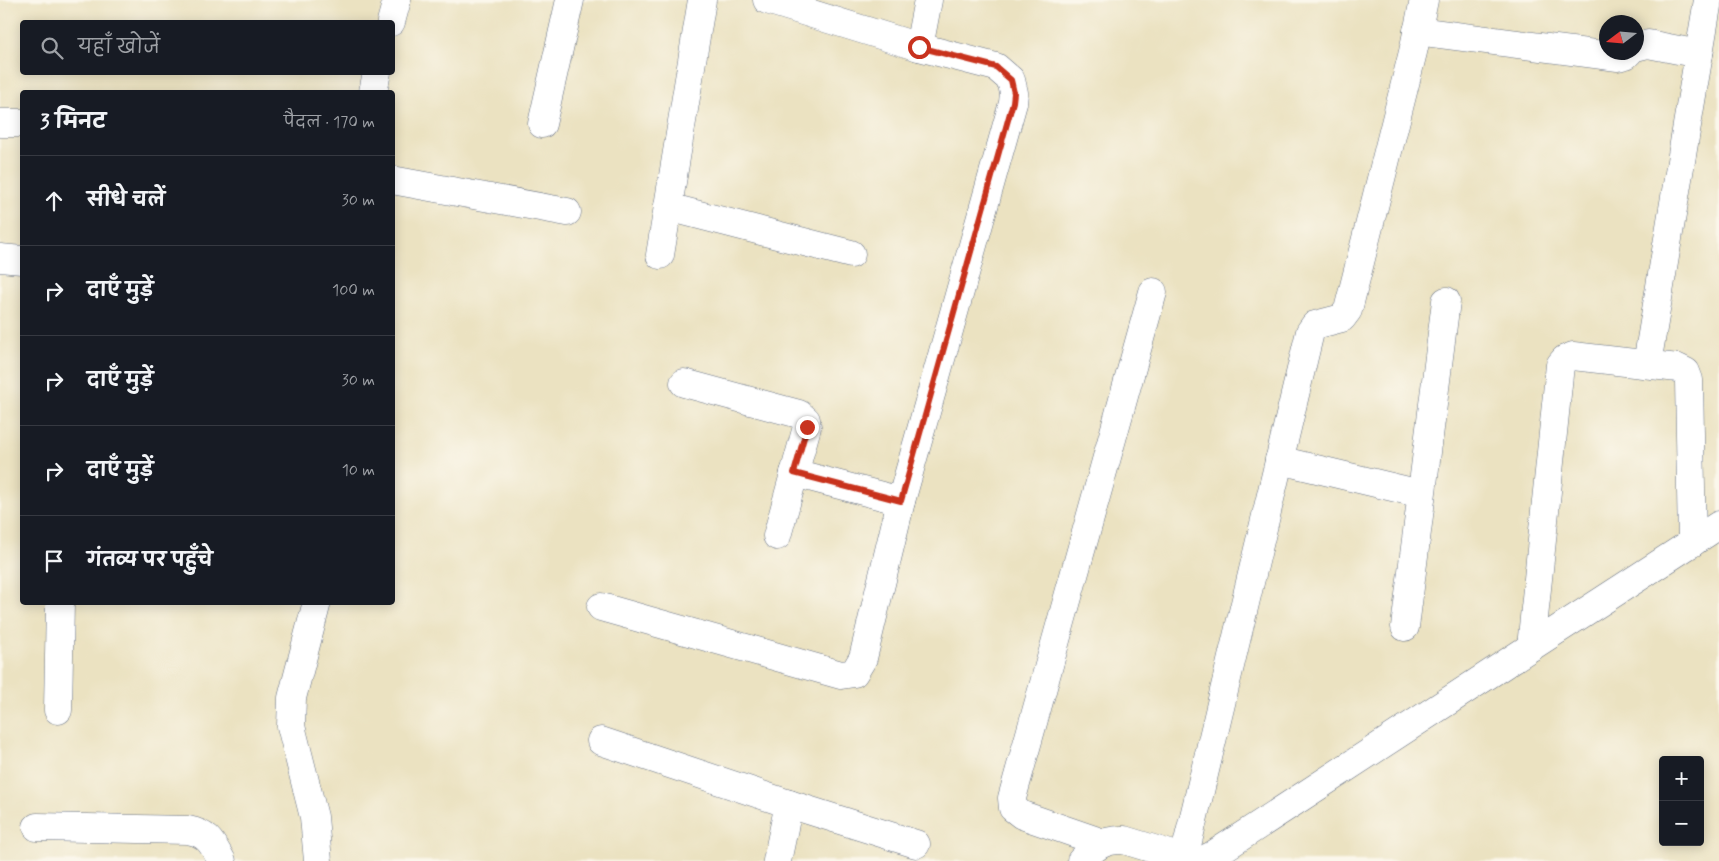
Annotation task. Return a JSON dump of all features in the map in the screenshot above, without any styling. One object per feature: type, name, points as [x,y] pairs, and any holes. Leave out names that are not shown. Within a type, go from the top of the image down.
[{"type":"street","points":[[392,0],[397,0],[392,20]]},
{"type":"street","points":[[542,124],[570,0]]},
{"type":"street","points":[[660,255],[702,0]]},
{"type":"street","points":[[601,607],[841,675],[854,673],[863,658],[901,501],[1014,93],[1011,80],[996,67],[919,47],[767,0]]},
{"type":"street","points":[[919,47],[928,0]]},
{"type":"street","points":[[1191,860],[1310,332],[1315,325],[1342,318],[1348,310],[1424,0]]},
{"type":"street","points":[[1647,364],[1708,0]]},
{"type":"street","points":[[1417,31],[1599,55]]},
{"type":"street","points":[[1644,45],[1648,44],[1699,54]]},
{"type":"street","points":[[372,90],[376,75]]},
{"type":"street","points":[[0,123],[20,124]]},
{"type":"street","points":[[395,181],[566,212]]},
{"type":"street","points":[[668,208],[852,254]]},
{"type":"street","points":[[0,258],[20,260]]},
{"type":"street","points":[[1103,843],[1022,814],[1014,808],[1012,798],[1153,292]]},
{"type":"street","points":[[1405,627],[1446,301]]},
{"type":"street","points":[[1530,646],[1560,366],[1565,359],[1573,356],[1678,368],[1686,372],[1689,380],[1692,543]]},
{"type":"street","points":[[684,383],[799,414],[806,420],[807,427],[777,536]]},
{"type":"street","points":[[1280,460],[1421,494]]},
{"type":"street","points":[[794,473],[901,501]]},
{"type":"street","points":[[1081,861],[1094,848],[1113,839],[1124,840],[1191,860],[1203,860],[1213,855],[1530,646],[1719,525]]},
{"type":"street","points":[[58,710],[60,605]]},
{"type":"street","points":[[316,605],[292,698],[291,726],[314,818],[318,861]]},
{"type":"street","points":[[601,741],[916,844]]},
{"type":"street","points":[[777,861],[789,804]]},
{"type":"street","points":[[37,828],[188,830],[198,832],[212,843],[222,861]]},
{"type":"route","points":[[807,427],[794,473],[901,501],[1014,93],[1011,80],[996,67],[919,47]]}]
